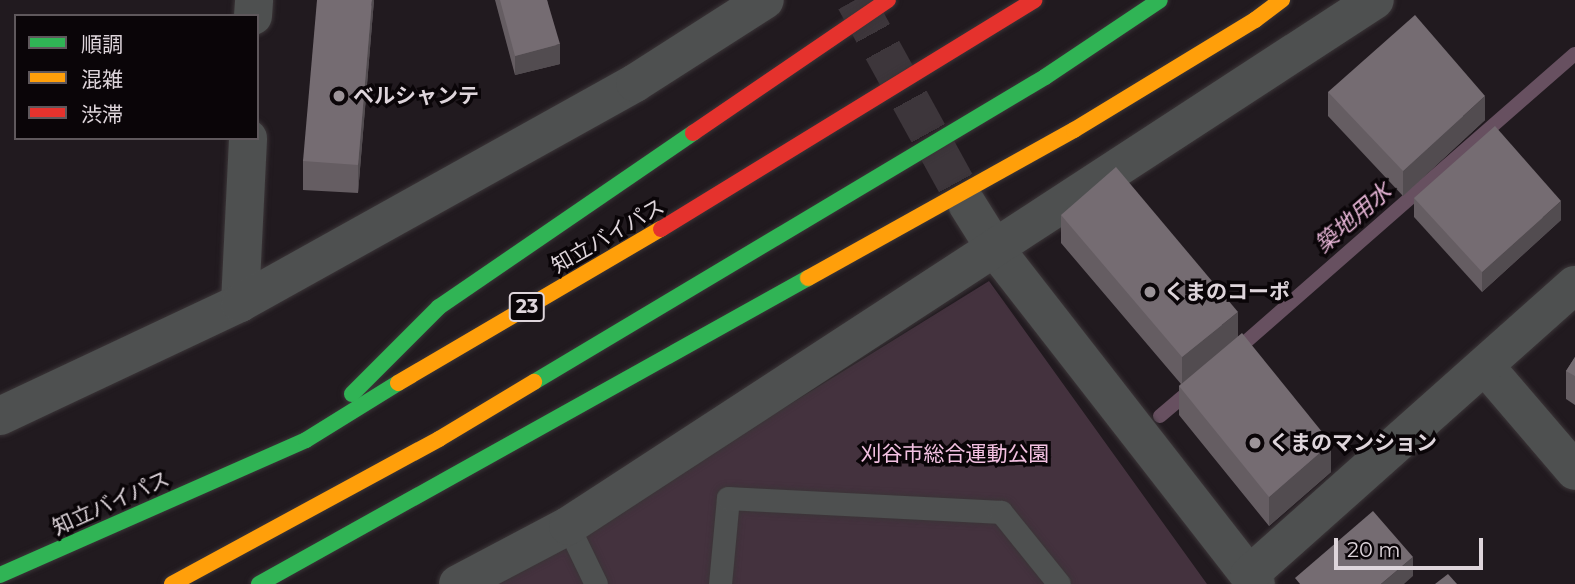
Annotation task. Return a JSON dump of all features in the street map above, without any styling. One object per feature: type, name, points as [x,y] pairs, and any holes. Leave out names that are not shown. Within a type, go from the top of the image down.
[{"type":"highway","points":[[306,440],[439,307],[888,0]]},
{"type":"highway","name":"知立バイパス","points":[[0,575],[306,440],[415,373],[717,197],[1034,0]]},
{"type":"highway","points":[[172,584],[451,432],[1045,77],[1160,0]]},
{"type":"highway","points":[[259,584],[1074,130],[1255,20],[1282,0]]},
{"type":"street","points":[[0,416],[240,303],[635,83],[765,0]]},
{"type":"street","points":[[458,584],[568,526],[996,250],[1375,0]]},
{"type":"street","points":[[240,303],[247,140]]},
{"type":"street","points":[[967,204],[996,250],[1253,580],[1575,285]]},
{"type":"street","points":[[1485,366],[1575,471]]},
{"type":"lane","points":[[720,584],[728,498],[1001,512],[1059,584]]},
{"type":"lane","points":[[568,526],[596,584]]},
{"type":"green space","name":"刈谷市総合運動公園","points":[[989,281],[1207,584],[483,584],[603,520]]},
{"type":"building","name":"ベルシャンテ","points":[[317,0],[372,0],[358,165],[303,161]]},
{"type":"building","points":[[500,0],[547,0],[560,44],[515,56]]},
{"type":"building","points":[[1415,15],[1485,96],[1403,171],[1328,92]]},
{"type":"building","points":[[1495,126],[1561,201],[1482,272],[1414,198]]},
{"type":"building","name":"くまのコーポ","points":[[1116,167],[1238,312],[1182,357],[1061,215]]},
{"type":"building","name":"くまのマンション","points":[[1242,333],[1331,443],[1269,497],[1179,386]]},
{"type":"building","points":[[1575,357],[1575,376],[1566,371]]},
{"type":"building","points":[[1373,511],[1413,557],[1381,584],[1300,584],[1295,578]]},
{"type":"building","points":[[1448,574],[1457,584],[1435,584]]},
{"type":"waterway","name":"築地用水","points":[[1233,353],[1575,54]]},
{"type":"waterway","name":"築地用水","points":[[1160,416],[1192,389]]},
{"type":"tunnel","points":[[855,0],[967,204]]},
{"type":"traffic: fast","points":[[534,382],[1045,77],[1160,0]]},
{"type":"traffic: fast","points":[[352,394],[439,307],[693,133]]},
{"type":"traffic: fast","points":[[259,584],[808,278]]},
{"type":"traffic: fast","points":[[0,575],[306,440],[398,383]]},
{"type":"traffic: slow","points":[[808,278],[1074,130],[1255,20],[1282,0]]},
{"type":"traffic: slow","points":[[398,383],[661,229]]},
{"type":"traffic: slow","points":[[172,584],[439,439],[534,382]]},
{"type":"traffic: jam","points":[[693,133],[888,0]]},
{"type":"traffic: jam","points":[[661,229],[1034,0]]},
{"type":"place","name":"ベルシャンテ","points":[[339,96]]},
{"type":"place","name":"くまのコーポ","points":[[1150,292]]},
{"type":"place","name":"くまのマンション","points":[[1255,443]]}]
